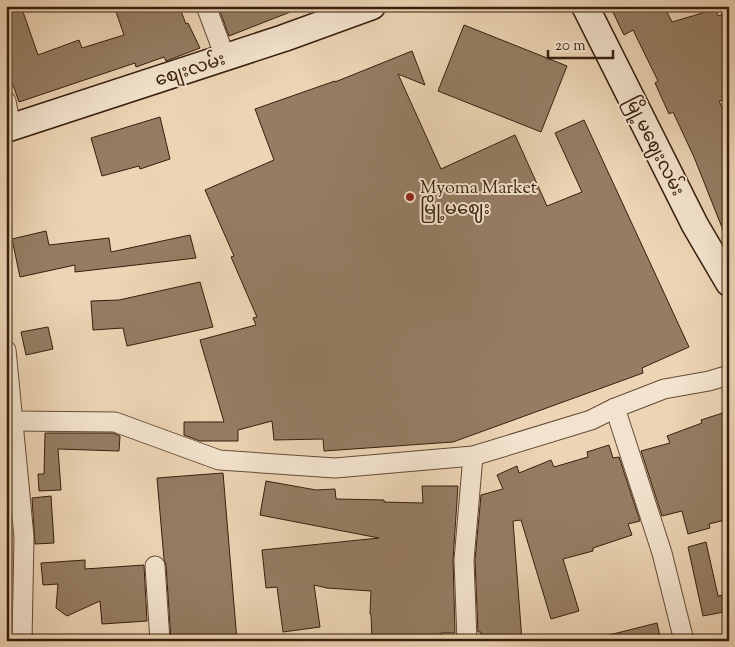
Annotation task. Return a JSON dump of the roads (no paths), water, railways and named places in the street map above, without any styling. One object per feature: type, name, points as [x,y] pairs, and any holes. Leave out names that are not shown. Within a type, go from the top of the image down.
[{"type":"main road","name":"စျေးလမ်း","points":[[8,128],[226,58],[372,6]]},
{"type":"main road","name":"မြို့မဈေးလမ်း","points":[[585,6],[695,224],[729,283]]},
{"type":"street","points":[[206,6],[226,58]]},
{"type":"street","points":[[6,101],[8,128]]},
{"type":"street","points":[[6,350],[14,421],[15,536],[22,641]]},
{"type":"street","points":[[14,421],[115,422],[219,460],[335,468],[473,456],[591,420],[615,408],[664,389],[709,381],[729,375]]},
{"type":"street","points":[[615,408],[662,553],[684,641]]},
{"type":"street","points":[[467,641],[464,560],[473,456]]},
{"type":"street","points":[[155,566],[160,641]]},
{"type":"place","name":"Myoma Market မြို့မဈေး","points":[[410,197]]}]
